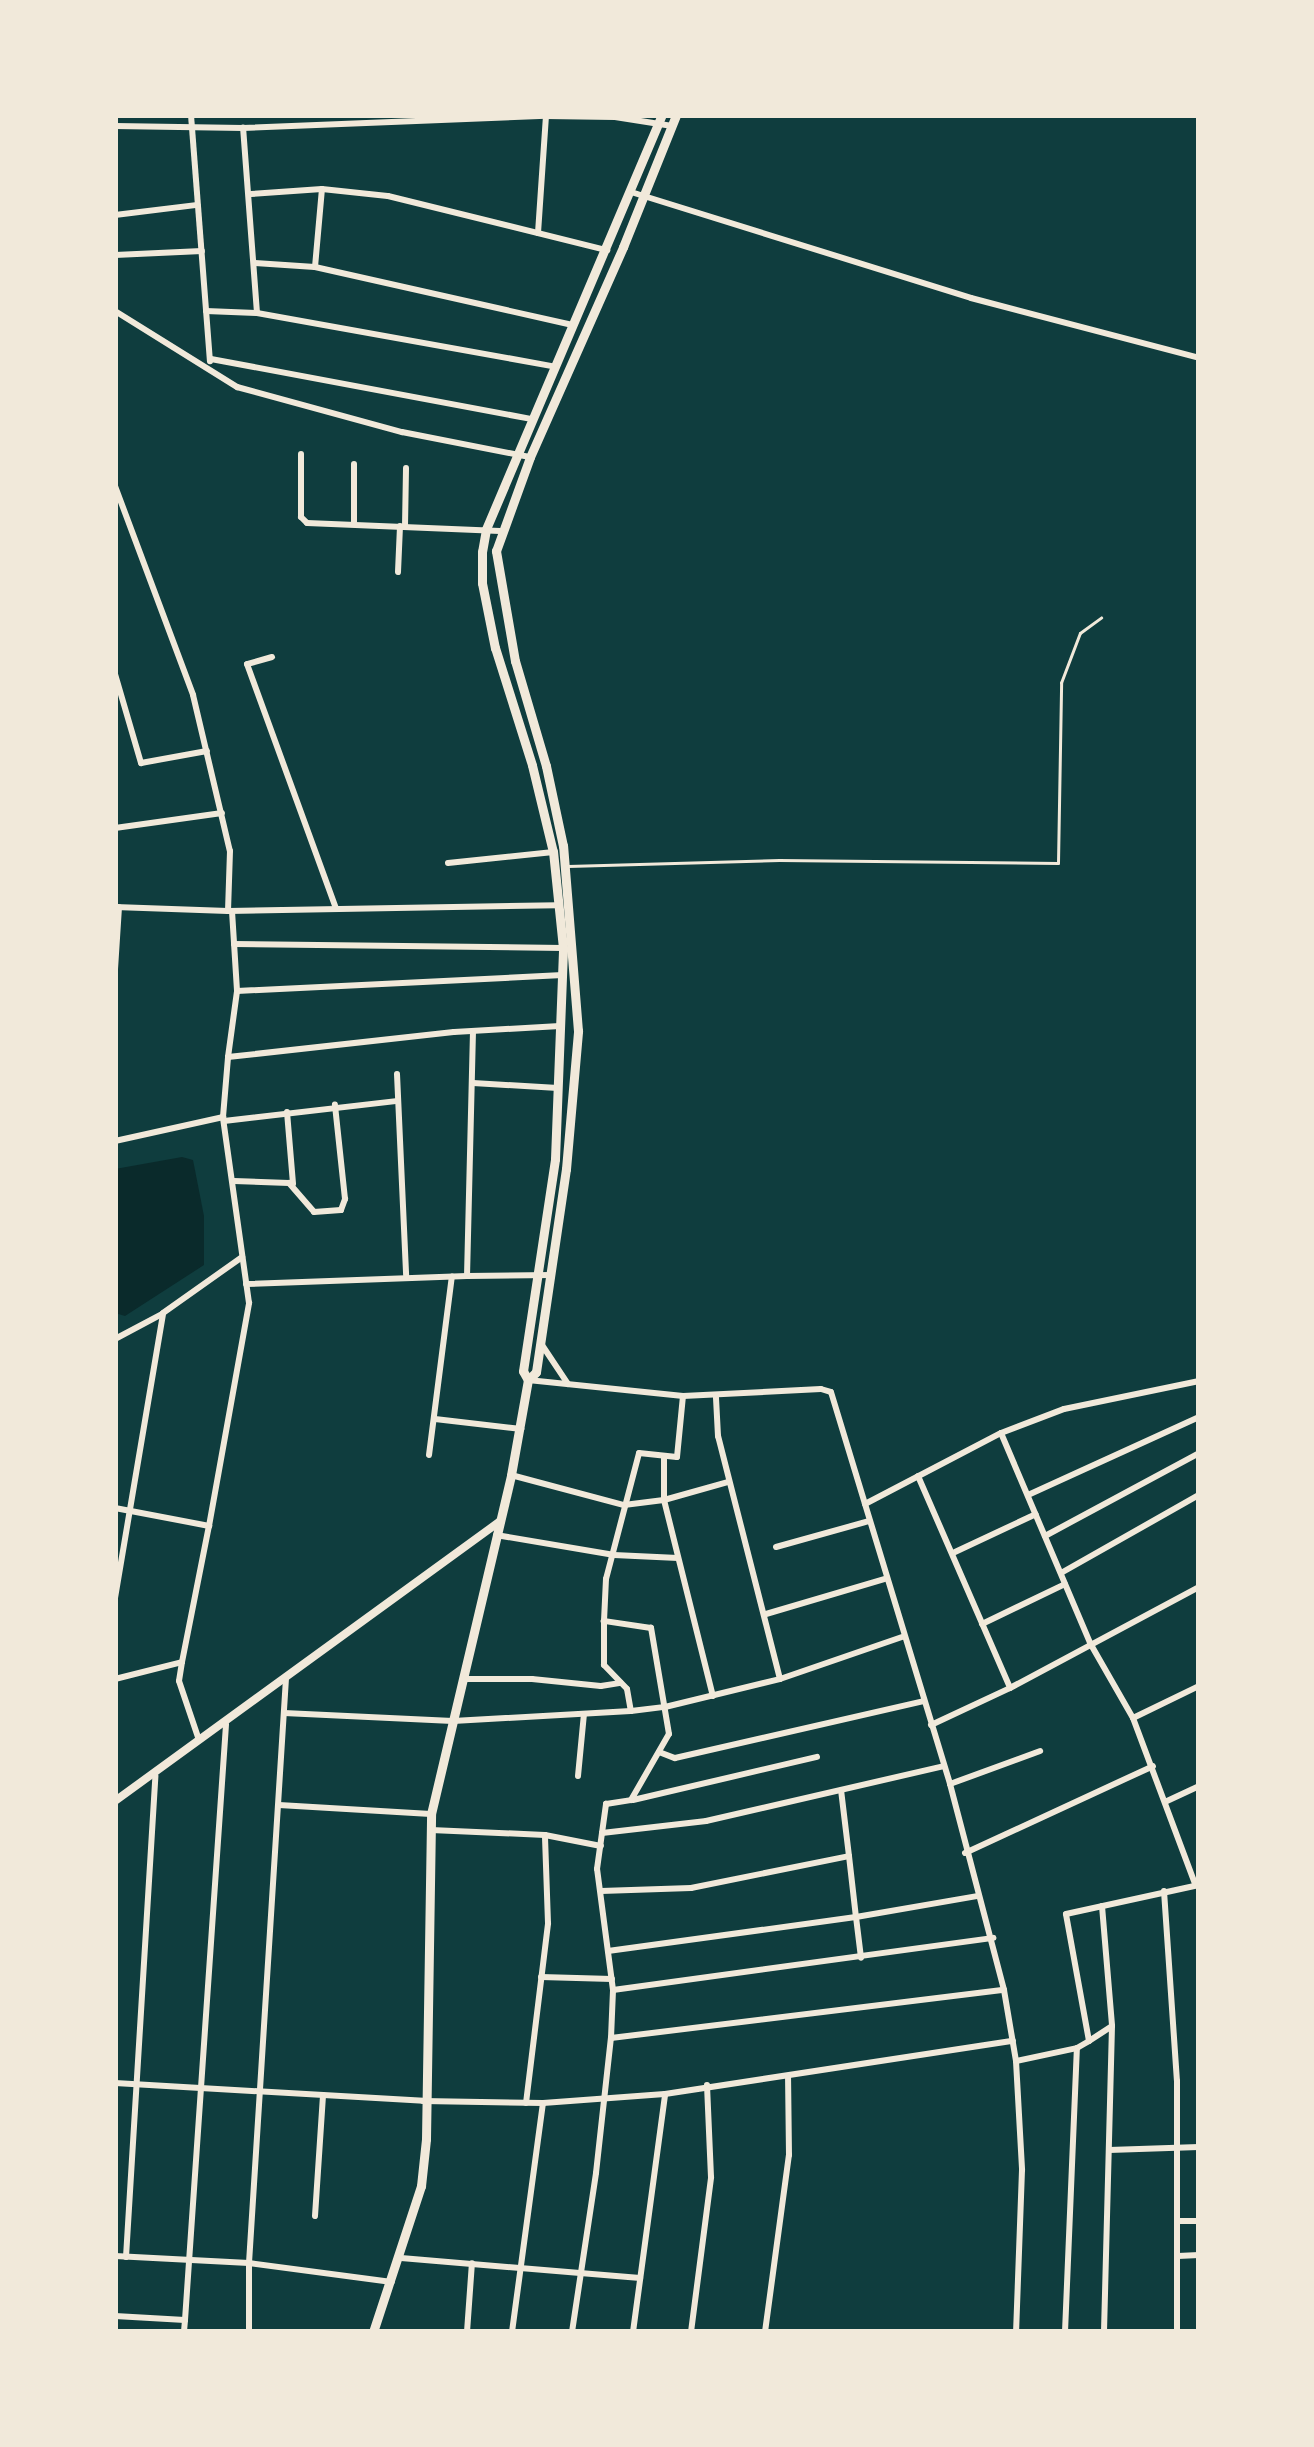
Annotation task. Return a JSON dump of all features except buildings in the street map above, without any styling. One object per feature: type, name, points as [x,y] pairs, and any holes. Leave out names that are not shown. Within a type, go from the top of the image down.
[{"type":"main road","points":[[528,1380],[522,1371],[555,1159],[563,948],[553,852],[482,583],[486,529],[606,250],[676,115]]},
{"type":"main road","points":[[374,2332],[420,2186],[426,2139],[423,2101],[431,1814],[511,1475],[528,1380],[536,1372],[552,1275],[578,1031],[566,866],[495,565],[500,531],[530,457],[624,248],[636,193],[661,119]]},
{"type":"street","points":[[191,115],[209,363]]},
{"type":"street","points":[[115,126],[243,128],[348,118],[477,116],[615,116],[661,119],[672,126]]},
{"type":"street","points":[[538,233],[546,116]]},
{"type":"street","points":[[243,128],[257,314]]},
{"type":"street","points":[[314,267],[322,190]]},
{"type":"street","points":[[250,194],[322,190],[388,196],[606,250]]},
{"type":"street","points":[[636,193],[971,298],[1199,358]]},
{"type":"street","points":[[115,215],[197,205]]},
{"type":"street","points":[[115,255],[202,251]]},
{"type":"street","points":[[255,263],[314,267],[574,326]]},
{"type":"street","points":[[206,311],[257,314],[556,367]]},
{"type":"street","points":[[115,312],[209,363],[237,387],[402,432],[530,457]]},
{"type":"street","points":[[209,363],[533,420]]},
{"type":"street","points":[[301,454],[303,521],[500,531]]},
{"type":"street","points":[[354,464],[354,524]]},
{"type":"street","points":[[398,572],[406,468]]},
{"type":"street","points":[[115,486],[193,695],[230,851],[237,991],[224,1119],[250,1303],[179,1681],[199,1741]]},
{"type":"street","points":[[272,657],[248,664],[336,908]]},
{"type":"street","points":[[115,674],[141,763],[208,751]]},
{"type":"street","points":[[115,828],[222,813]]},
{"type":"street","points":[[448,863],[553,852]]},
{"type":"street","points":[[115,969],[117,907],[230,911],[558,905]]},
{"type":"street","points":[[234,944],[563,948]]},
{"type":"street","points":[[237,991],[564,975]]},
{"type":"street","points":[[228,1057],[563,1026]]},
{"type":"street","points":[[467,1276],[473,1032]]},
{"type":"street","points":[[397,1074],[406,1275]]},
{"type":"street","points":[[473,1083],[559,1088]]},
{"type":"street","points":[[115,1141],[224,1119],[398,1101]]},
{"type":"street","points":[[287,1112],[293,1184],[314,1212],[331,1214],[344,1205],[335,1106]]},
{"type":"street","points":[[234,1181],[293,1184]]},
{"type":"street","points":[[115,1338],[164,1314],[242,1258]]},
{"type":"street","points":[[246,1284],[406,1275],[552,1275]]},
{"type":"street","points":[[429,1455],[452,1276]]},
{"type":"street","points":[[115,1598],[164,1314]]},
{"type":"street","points":[[541,1344],[568,1385]]},
{"type":"street","points":[[528,1380],[716,1397],[822,1389],[830,1392],[836,1402],[902,1636],[950,1784],[1004,1990],[1016,2060],[1022,2170],[1016,2332]]},
{"type":"street","points":[[864,1504],[1001,1433],[1064,1409],[1199,1382]]},
{"type":"street","points":[[631,1711],[621,1683],[603,1661],[606,1579],[639,1453],[677,1457],[684,1396]]},
{"type":"street","points":[[716,1397],[718,1436],[728,1482],[766,1614],[780,1679]]},
{"type":"street","points":[[1028,1494],[1199,1417]]},
{"type":"street","points":[[435,1419],[521,1429]]},
{"type":"street","points":[[1001,1433],[1090,1643],[1134,1718],[1197,1884],[1066,1914],[1088,2042]]},
{"type":"street","points":[[1045,1536],[1199,1453]]},
{"type":"street","points":[[664,1456],[664,1500],[713,1696]]},
{"type":"street","points":[[511,1475],[624,1505],[664,1500],[728,1482]]},
{"type":"street","points":[[918,1476],[955,1552],[1010,1688]]},
{"type":"street","points":[[1060,1572],[1199,1495]]},
{"type":"street","points":[[115,1508],[209,1526]]},
{"type":"street","points":[[955,1552],[1036,1514]]},
{"type":"street","points":[[776,1546],[869,1521]]},
{"type":"street","points":[[115,1801],[155,1776],[499,1522]]},
{"type":"street","points":[[496,1535],[614,1555],[678,1558]]},
{"type":"street","points":[[766,1614],[885,1579]]},
{"type":"street","points":[[982,1624],[1065,1584]]},
{"type":"street","points":[[931,1724],[1010,1688],[1199,1588]]},
{"type":"street","points":[[604,1621],[651,1628],[670,1734],[631,1800]]},
{"type":"street","points":[[284,1713],[453,1722],[665,1707],[780,1679],[902,1636]]},
{"type":"street","points":[[115,1679],[182,1662]]},
{"type":"street","points":[[249,2332],[249,2263],[263,2092],[286,1678]]},
{"type":"street","points":[[463,1679],[532,1679],[596,1686],[621,1683]]},
{"type":"street","points":[[1134,1718],[1199,1686]]},
{"type":"street","points":[[658,1752],[675,1758],[924,1701]]},
{"type":"street","points":[[578,1776],[584,1714]]},
{"type":"street","points":[[184,2332],[226,1724]]},
{"type":"street","points":[[950,1784],[1040,1751]]},
{"type":"street","points":[[572,2332],[611,2038],[613,1990],[600,1891],[600,1846],[606,1804],[816,1757]]},
{"type":"street","points":[[602,1832],[706,1821],[944,1766]]},
{"type":"street","points":[[965,1853],[1153,1766]]},
{"type":"street","points":[[126,2256],[155,1776]]},
{"type":"street","points":[[1167,1801],[1199,1786]]},
{"type":"street","points":[[840,1790],[861,1958]]},
{"type":"street","points":[[279,1806],[431,1814]]},
{"type":"street","points":[[431,1830],[545,1834],[600,1846]]},
{"type":"street","points":[[526,2103],[548,1923],[545,1834]]},
{"type":"street","points":[[600,1891],[691,1888],[850,1856]]},
{"type":"street","points":[[1164,1891],[1178,2147],[1176,2332]]},
{"type":"street","points":[[608,1952],[978,1896]]},
{"type":"street","points":[[1102,1906],[1112,2026],[1104,2332]]},
{"type":"street","points":[[613,1990],[993,1938]]},
{"type":"street","points":[[542,1977],[612,1979]]},
{"type":"street","points":[[611,2038],[1004,1990]]},
{"type":"street","points":[[1016,2060],[1077,2048],[1112,2026]]},
{"type":"street","points":[[115,2083],[423,2101],[543,2103],[665,2094],[1013,2042]]},
{"type":"street","points":[[1065,2332],[1077,2048]]},
{"type":"street","points":[[765,2332],[789,2155],[788,2076]]},
{"type":"street","points":[[691,2332],[711,2176],[708,2085]]},
{"type":"street","points":[[632,2332],[665,2094]]},
{"type":"street","points":[[314,2216],[324,2095]]},
{"type":"street","points":[[512,2332],[543,2103]]},
{"type":"street","points":[[1109,2150],[1199,2147]]},
{"type":"street","points":[[1179,2221],[1199,2221]]},
{"type":"street","points":[[1178,2256],[1199,2255]]},
{"type":"street","points":[[115,2256],[249,2263],[392,2282]]},
{"type":"street","points":[[400,2258],[581,2270],[640,2278]]},
{"type":"street","points":[[467,2332],[472,2263]]},
{"type":"street","points":[[115,2316],[185,2320]]},
{"type":"lane","points":[[566,866],[779,860],[1058,863],[1061,683],[1080,633],[1100,618]]},
{"type":"water","points":[[182,1157],[193,1160],[204,1216],[204,1265],[125,1316],[115,1313],[115,1169]]}]
